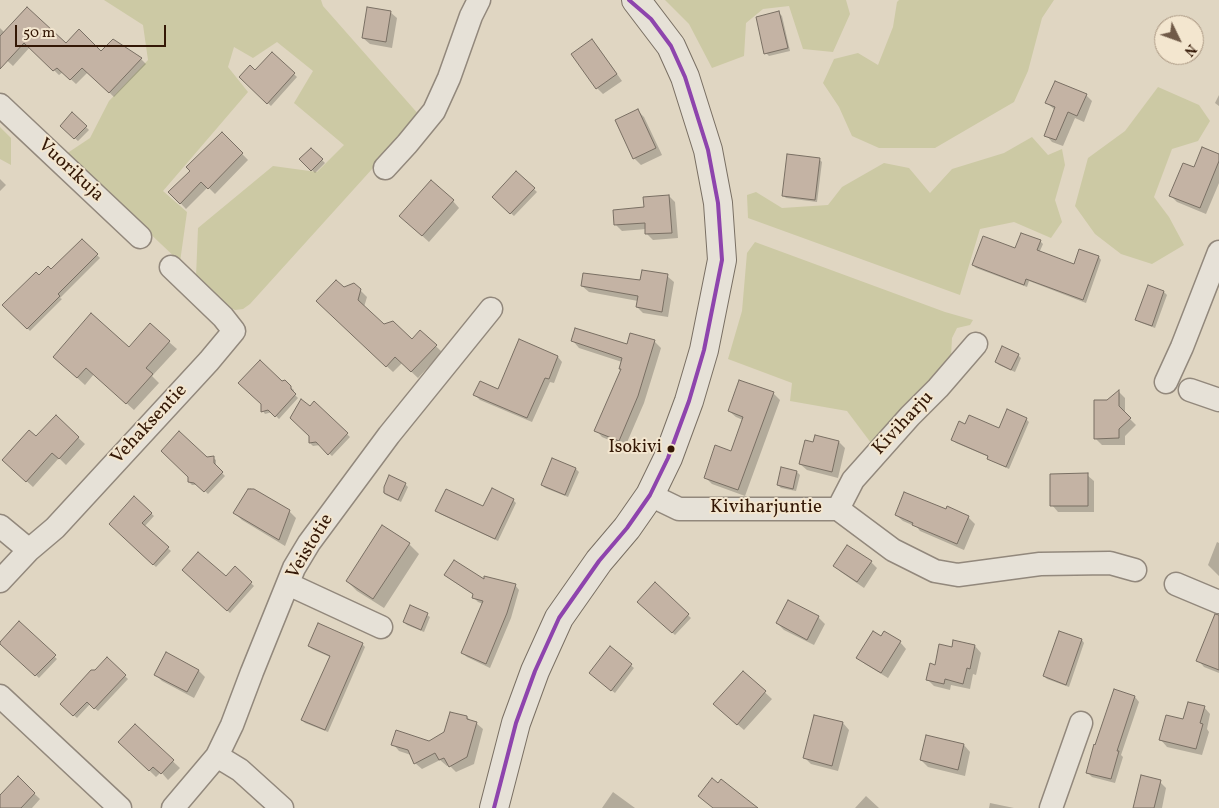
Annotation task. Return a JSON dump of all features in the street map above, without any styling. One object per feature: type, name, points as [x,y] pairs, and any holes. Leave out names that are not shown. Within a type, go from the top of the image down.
[{"type":"street","points":[[385,168],[434,111],[449,78],[478,0]]},
{"type":"street","points":[[500,806],[516,723],[535,670],[560,618],[599,562],[627,528],[650,495],[668,458],[689,400],[704,350],[722,260],[718,203],[708,150],[685,77],[671,46],[644,10],[629,0]]},
{"type":"street","name":"Vuorikuja","points":[[0,105],[140,237]]},
{"type":"street","points":[[1166,382],[1182,347],[1219,252]]},
{"type":"street","name":"Vehaksentie","points":[[0,580],[28,550],[55,528],[209,361],[234,331],[171,266]]},
{"type":"street","name":"Veistotie","points":[[173,808],[217,756],[232,726],[294,568],[314,536],[388,435],[491,309]]},
{"type":"street","name":"Kiviharju","points":[[838,508],[853,480],[976,344]]},
{"type":"street","points":[[1190,390],[1219,400]]},
{"type":"street","name":"Kiviharjuntie","points":[[650,495],[679,509],[838,508],[893,550],[936,571],[958,575],[1040,564],[1110,563],[1135,570]]},
{"type":"street","points":[[0,526],[28,550]]},
{"type":"street","points":[[288,584],[382,627]]},
{"type":"street","points":[[1176,584],[1219,602]]},
{"type":"street","points":[[0,696],[120,808]]},
{"type":"street","points":[[1051,808],[1081,724]]},
{"type":"street","points":[[217,756],[240,770],[282,808]]},
{"type":"shaded area","points":[[104,0],[321,0],[323,6],[420,116],[250,304],[243,309],[235,310],[228,307],[196,277],[198,228],[273,166],[317,172],[344,145],[294,103],[313,71],[277,42],[253,58],[234,47],[228,67],[248,92],[163,191],[187,212],[180,262],[66,154],[90,138],[109,101],[148,60],[143,25]]},
{"type":"shaded area","points":[[665,0],[846,0],[850,14],[833,52],[803,49],[789,6],[763,9],[746,23],[744,56],[712,68],[689,24]]},
{"type":"shaded area","points":[[899,0],[1054,0],[1042,18],[1028,71],[1014,102],[935,148],[879,148],[852,136],[839,107],[823,83],[834,59],[858,53],[878,65],[893,27],[897,2]]},
{"type":"shaded area","points":[[1158,87],[1199,105],[1210,121],[1198,141],[1172,149],[1154,197],[1169,217],[1184,245],[1152,264],[1121,254],[1095,234],[1075,206],[1088,158],[1125,131]]},
{"type":"shaded area","points":[[0,127],[11,138],[11,165],[0,159]]},
{"type":"shaded area","points":[[1032,137],[1048,155],[1062,149],[1065,165],[1055,200],[1062,222],[1051,238],[1014,222],[980,229],[960,295],[748,218],[747,195],[756,192],[782,208],[828,205],[842,187],[884,163],[909,168],[930,193],[952,169],[1004,153]]},
{"type":"shaded area","points":[[755,242],[945,312],[973,320],[970,325],[957,328],[952,338],[951,357],[871,443],[847,411],[790,401],[792,383],[728,359],[742,311],[747,253]]},
{"type":"building","points":[[27,7],[66,43],[79,29],[101,51],[113,39],[142,58],[109,93],[82,68],[70,80],[57,68],[53,71],[24,43],[0,69],[0,36]]},
{"type":"building","points":[[367,7],[391,11],[386,42],[362,38]]},
{"type":"building","points":[[779,11],[788,48],[764,54],[756,17]]},
{"type":"building","points":[[592,39],[617,74],[596,89],[571,54]]},
{"type":"building","points":[[272,52],[295,73],[267,104],[239,77],[250,65],[255,70]]},
{"type":"building","points":[[1055,81],[1087,94],[1077,116],[1068,112],[1056,140],[1044,136],[1055,107],[1045,103]]},
{"type":"building","points":[[638,109],[656,148],[633,159],[615,120]]},
{"type":"building","points":[[72,112],[87,126],[74,139],[60,126]]},
{"type":"building","points":[[222,132],[243,153],[208,189],[201,182],[180,204],[168,192],[190,171],[186,167]]},
{"type":"building","points":[[1202,147],[1219,154],[1219,161],[1200,208],[1169,196],[1183,163],[1194,167]]},
{"type":"building","points":[[311,148],[323,159],[311,171],[299,159]]},
{"type":"building","points":[[787,154],[820,158],[815,200],[782,196]]},
{"type":"building","points":[[516,171],[535,188],[510,214],[492,197]]},
{"type":"building","points":[[431,180],[454,200],[422,236],[399,216]]},
{"type":"building","points":[[669,195],[672,233],[645,234],[645,223],[614,225],[613,210],[644,207],[643,197]]},
{"type":"building","points":[[1021,233],[1041,240],[1037,250],[1074,264],[1079,249],[1099,256],[1083,300],[1026,279],[1024,285],[972,265],[983,236],[1015,248]]},
{"type":"building","points":[[82,239],[98,254],[58,294],[60,296],[27,329],[2,305],[36,272],[39,275],[48,266],[51,269]]},
{"type":"building","points":[[642,270],[668,274],[662,312],[636,307],[638,296],[581,286],[583,273],[640,280]]},
{"type":"building","points":[[336,280],[344,287],[354,283],[361,289],[358,300],[384,324],[393,321],[412,339],[420,330],[437,345],[411,372],[395,357],[386,367],[316,301]]},
{"type":"building","points":[[1148,285],[1164,291],[1152,326],[1135,320]]},
{"type":"building","points":[[91,313],[129,347],[150,323],[170,341],[146,368],[153,374],[126,404],[86,368],[77,378],[53,357]]},
{"type":"building","points":[[575,328],[627,344],[630,333],[655,340],[638,396],[619,441],[594,431],[621,369],[619,369],[622,358],[571,341]]},
{"type":"building","points":[[519,339],[558,356],[549,379],[545,378],[527,418],[473,395],[480,381],[498,389]]},
{"type":"building","points":[[1002,346],[1019,354],[1011,370],[995,362]]},
{"type":"building","points":[[260,360],[282,381],[285,380],[296,394],[275,417],[268,410],[261,412],[261,404],[238,383]]},
{"type":"building","points":[[739,380],[774,392],[738,490],[704,478],[715,445],[731,451],[743,417],[728,411]]},
{"type":"building","points":[[1119,390],[1119,406],[1131,418],[1119,429],[1119,438],[1094,439],[1094,400],[1107,400]]},
{"type":"building","points":[[301,399],[310,406],[314,401],[348,433],[328,455],[316,442],[309,443],[309,436],[290,418]]},
{"type":"building","points":[[1007,409],[1027,418],[1006,467],[987,459],[988,456],[951,440],[959,421],[965,424],[969,415],[999,428]]},
{"type":"building","points":[[56,415],[79,437],[59,459],[52,453],[26,482],[2,460],[29,430],[36,436]]},
{"type":"building","points":[[179,431],[207,457],[214,456],[214,463],[223,472],[204,492],[194,483],[188,482],[188,477],[161,451]]},
{"type":"building","points":[[815,435],[839,441],[832,472],[799,464],[805,440],[813,442]]},
{"type":"building","points":[[552,458],[576,468],[565,495],[541,485]]},
{"type":"building","points":[[781,467],[797,471],[793,489],[777,485]]},
{"type":"building","points":[[1088,473],[1088,506],[1050,506],[1050,474]]},
{"type":"building","points":[[389,475],[406,483],[398,500],[384,493],[384,487]]},
{"type":"building","points":[[492,488],[514,499],[495,539],[435,511],[446,489],[483,506]]},
{"type":"building","points":[[248,489],[254,489],[290,510],[279,540],[233,513]]},
{"type":"building","points":[[904,492],[946,509],[947,506],[969,516],[957,544],[912,525],[913,523],[895,515]]},
{"type":"building","points":[[134,496],[152,513],[142,523],[169,547],[153,565],[109,524]]},
{"type":"building","points":[[382,525],[410,543],[373,599],[346,581]]},
{"type":"building","points":[[847,545],[872,561],[857,582],[833,566]]},
{"type":"building","points":[[198,552],[226,576],[235,566],[252,582],[227,611],[182,570]]},
{"type":"building","points":[[454,560],[484,579],[484,576],[516,584],[507,613],[486,664],[461,653],[483,601],[472,598],[473,594],[444,575]]},
{"type":"building","points":[[655,582],[689,614],[672,633],[637,602]]},
{"type":"building","points":[[788,600],[819,616],[807,640],[776,623]]},
{"type":"building","points":[[410,605],[428,613],[421,630],[403,622]]},
{"type":"building","points":[[1215,614],[1219,615],[1219,670],[1196,661]]},
{"type":"building","points":[[19,621],[56,655],[35,676],[0,644]]},
{"type":"building","points":[[318,623],[363,643],[325,730],[301,720],[330,656],[308,646]]},
{"type":"building","points":[[873,631],[881,636],[884,631],[901,641],[881,673],[856,658]]},
{"type":"building","points":[[1059,631],[1082,639],[1066,685],[1043,676]]},
{"type":"building","points":[[953,640],[975,645],[970,669],[967,668],[963,684],[945,679],[944,684],[926,680],[930,663],[935,665],[939,644],[952,647]]},
{"type":"building","points":[[610,646],[632,664],[611,691],[589,673]]},
{"type":"building","points":[[166,652],[199,670],[187,692],[154,675]]},
{"type":"building","points":[[107,657],[126,675],[94,709],[87,702],[73,716],[60,704],[91,670],[95,670]]},
{"type":"building","points":[[743,671],[766,691],[737,725],[713,704]]},
{"type":"building","points":[[1114,689],[1135,696],[1117,751],[1119,751],[1111,779],[1086,773],[1094,744]]},
{"type":"building","points":[[1188,702],[1205,706],[1200,723],[1203,724],[1196,749],[1159,740],[1166,715],[1183,719]]},
{"type":"building","points":[[450,712],[467,716],[467,719],[477,722],[467,757],[449,767],[444,758],[439,760],[435,753],[414,764],[408,750],[391,745],[396,730],[429,741],[444,732]]},
{"type":"building","points":[[814,715],[843,722],[832,766],[803,758]]},
{"type":"building","points":[[135,724],[174,760],[161,774],[153,767],[149,771],[118,742]]},
{"type":"building","points":[[926,735],[964,744],[958,770],[920,760]]},
{"type":"building","points":[[1141,775],[1161,780],[1154,808],[1133,808]]},
{"type":"building","points":[[18,776],[35,793],[21,808],[0,808],[0,795]]},
{"type":"building","points":[[712,778],[718,783],[721,779],[758,808],[713,808],[698,796]]},
{"type":"transit line","points":[[494,808],[516,723],[535,671],[559,618],[599,561],[627,528],[650,495],[668,458],[689,401],[704,350],[722,260],[718,203],[708,150],[685,77],[671,46],[651,19],[629,0]]},
{"type":"place","name":"Isokivi","points":[[671,449]]}]
